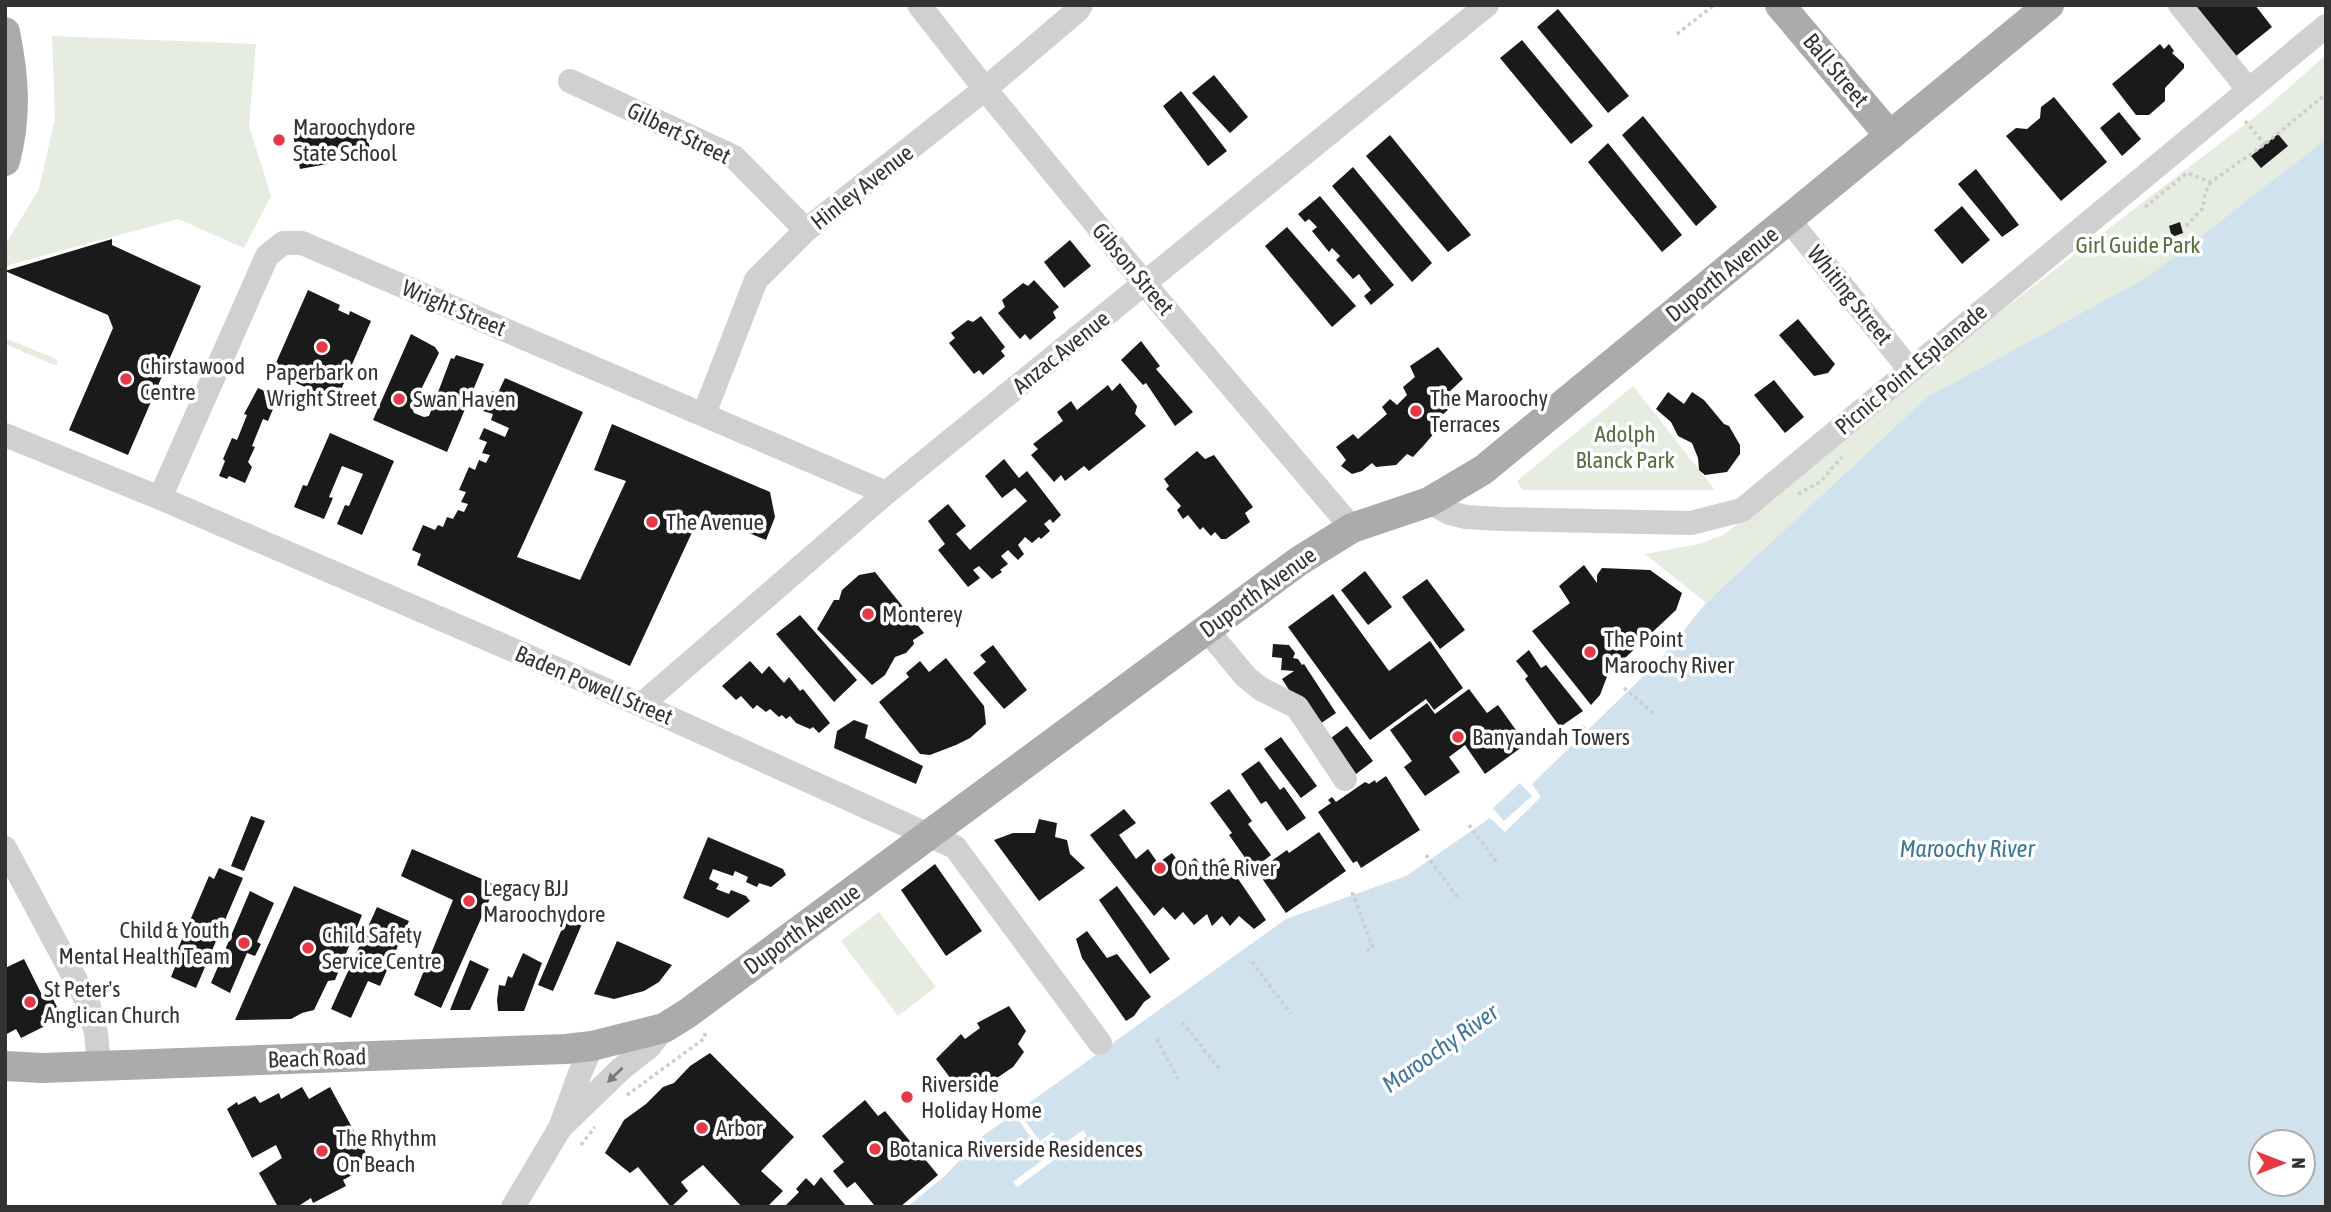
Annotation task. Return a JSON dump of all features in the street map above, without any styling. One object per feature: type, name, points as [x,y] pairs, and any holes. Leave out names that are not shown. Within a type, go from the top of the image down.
[{"type":"main road","name":"Ball Street","points":[[1780,5],[1890,136]]},
{"type":"main road","name":"Duporth Avenue","points":[[592,1046],[664,1028],[699,1005],[1299,561],[1352,528],[1429,502],[1483,470],[2049,5]]},
{"type":"main road","points":[[5,32],[12,72],[14,109],[12,135],[5,161]]},
{"type":"main road","name":"Beach Road","points":[[5,1066],[42,1068],[592,1046]]},
{"type":"main road","name":"Beach Road","points":[[5,1075],[42,1068]]},
{"type":"street","name":"Gibson Street","points":[[919,5],[1145,284],[1352,528]]},
{"type":"street","name":"Hinley Avenue","points":[[704,414],[756,280],[806,230],[985,89],[1081,5]]},
{"type":"street","name":"Anzac Avenue","points":[[641,705],[886,493],[1487,5]]},
{"type":"street","points":[[2180,5],[2248,89]]},
{"type":"street","name":"Picnic Point Esplanade","points":[[1429,502],[1450,513],[1466,517],[1555,520],[1691,523],[1742,510],[2326,26]]},
{"type":"street","name":"Gilbert Street","points":[[570,81],[734,157],[806,230]]},
{"type":"street","name":"Whiting Street","points":[[1789,220],[1910,370]]},
{"type":"street","name":"Wright Street","points":[[160,498],[267,256],[283,243],[302,243],[886,493]]},
{"type":"street","name":"Baden Powell Street","points":[[5,435],[160,498],[641,705],[955,847],[1100,1043]]},
{"type":"street","points":[[1206,629],[1246,677],[1261,689],[1297,708],[1345,779]]},
{"type":"street","points":[[5,848],[88,1003],[96,1033],[99,1066]]},
{"type":"street","points":[[560,1128],[621,1069],[649,1047],[664,1028]]},
{"type":"street","points":[[513,1207],[560,1128],[592,1046]]},
{"type":"path","points":[[1677,34],[1714,5]]},
{"type":"path","points":[[2186,226],[2203,208],[2205,193],[2211,182],[2265,144],[2326,94]]},
{"type":"path","points":[[2144,208],[2187,173],[2211,182]]},
{"type":"path","points":[[1788,499],[1820,482],[1847,451]]},
{"type":"path","points":[[1624,688],[1656,715]]},
{"type":"path","points":[[1582,726],[1603,751]]},
{"type":"path","points":[[1469,825],[1498,864]]},
{"type":"path","points":[[1426,855],[1458,898]]},
{"type":"path","points":[[1352,892],[1373,948],[1364,951]]},
{"type":"path","points":[[1252,962],[1291,1014]]},
{"type":"path","points":[[1182,1022],[1220,1071]]},
{"type":"path","points":[[625,1097],[705,1038],[705,1027]]},
{"type":"path","points":[[1157,1039],[1178,1079]]},
{"type":"path","points":[[581,1145],[602,1117]]},
{"type":"green space","points":[[52,36],[256,44],[249,126],[271,196],[244,248],[178,219],[5,266],[5,245],[39,189],[55,118]]},
{"type":"green space","name":"Girl Guide Park","points":[[2326,55],[2326,139],[2149,276],[1927,397],[1706,603],[1645,554],[1699,544],[1725,534],[1908,382],[2261,112]]},
{"type":"green space","points":[[5,338],[56,359],[58,364],[54,365],[5,344]]},
{"type":"green space","name":"Adolph Blanck Park","points":[[1633,386],[1715,490],[1522,490],[1517,481]]},
{"type":"green space","points":[[879,912],[936,987],[898,1016],[841,941]]},
{"type":"water","name":"Maroochy River","points":[[2326,139],[2326,1207],[907,1207],[946,1175],[980,1138],[1286,919],[1406,876],[1490,818],[1505,832],[1541,797],[1532,784],[1659,661],[1706,603],[1927,397],[2149,276]]},
{"type":"water","points":[[1520,783],[1532,796],[1504,821],[1493,808]]},
{"type":"pier","points":[[1016,1109],[1040,1141],[1053,1132],[1055,1134],[1041,1144],[1049,1155],[1083,1130],[1087,1136],[1017,1187],[1013,1182],[1044,1159],[1037,1150],[1026,1158],[1024,1155],[1037,1146],[1012,1111]]},
{"type":"building","points":[[2195,5],[2255,5],[2272,27],[2236,56]]},
{"type":"building","points":[[1558,9],[1629,96],[1608,113],[1537,27]]},
{"type":"building","points":[[1522,40],[1593,126],[1571,144],[1500,58]]},
{"type":"building","points":[[2160,44],[2164,49],[2169,44],[2174,51],[2172,53],[2184,64],[2184,68],[2165,88],[2165,101],[2149,115],[2136,115],[2112,84]]},
{"type":"building","points":[[1214,75],[1248,117],[1230,133],[1192,93]]},
{"type":"building","points":[[1181,91],[1227,151],[1208,166],[1163,106]]},
{"type":"building","points":[[2054,97],[2107,162],[2061,201],[2006,136],[2016,128],[2027,129],[2040,118],[2041,107]]},
{"type":"building","points":[[2119,112],[2141,139],[2122,156],[2100,128]]},
{"type":"building","points":[[1643,116],[1717,207],[1696,226],[1622,135]]},
{"type":"building","points":[[365,122],[371,156],[300,169],[293,135]]},
{"type":"building","points":[[2278,134],[2288,146],[2261,168],[2251,156]]},
{"type":"building","points":[[1390,135],[1471,235],[1448,252],[1366,156]]},
{"type":"building","points":[[1608,143],[1682,235],[1662,252],[1588,162]]},
{"type":"building","points":[[1353,167],[1432,263],[1412,282],[1332,186]]},
{"type":"building","points":[[1976,169],[2019,225],[2002,237],[1958,184]]},
{"type":"building","points":[[1320,196],[1394,285],[1371,305],[1364,296],[1371,290],[1359,274],[1353,279],[1336,260],[1340,256],[1332,248],[1329,252],[1312,231],[1317,227],[1309,219],[1305,222],[1298,214]]},
{"type":"building","points":[[1962,206],[1990,240],[1962,264],[1934,230]]},
{"type":"building","points":[[2180,222],[2183,233],[2172,237],[2169,226]]},
{"type":"building","points":[[1287,227],[1356,306],[1332,327],[1265,246]]},
{"type":"building","name":"Chirstawood Centre","points":[[112,239],[112,245],[201,286],[128,455],[69,430],[113,328],[108,315],[5,271]]},
{"type":"building","points":[[1070,240],[1091,266],[1064,288],[1044,262]]},
{"type":"building","points":[[1034,280],[1059,307],[1053,312],[1056,318],[1030,340],[1025,334],[1020,339],[998,313],[1005,307],[1002,300],[1023,283],[1028,286]]},
{"type":"building","name":"Paperbark on Wright Street","points":[[308,290],[340,305],[338,310],[349,315],[350,311],[371,321],[336,401],[272,372]]},
{"type":"building","points":[[981,316],[1005,347],[1001,351],[1005,356],[983,375],[979,370],[974,374],[949,343],[955,338],[951,333],[968,320],[973,322]]},
{"type":"building","points":[[1798,319],[1835,364],[1828,373],[1814,376],[1779,335]]},
{"type":"building","name":"Swan Haven","points":[[411,334],[435,347],[439,353],[412,408],[414,413],[429,416],[451,358],[454,359],[456,355],[484,364],[447,452],[373,420]]},
{"type":"building","points":[[1141,341],[1160,366],[1156,369],[1193,412],[1175,426],[1146,383],[1143,385],[1121,360]]},
{"type":"building","name":"The Maroochy Terraces","points":[[1438,347],[1463,379],[1449,392],[1454,397],[1450,408],[1440,417],[1440,426],[1413,457],[1407,454],[1396,465],[1376,467],[1372,463],[1362,471],[1352,474],[1341,466],[1346,460],[1336,447],[1353,434],[1358,439],[1387,414],[1382,407],[1390,399],[1397,405],[1407,395],[1403,387],[1415,377],[1410,366]]},
{"type":"building","name":"The Avenue","points":[[505,378],[583,412],[517,557],[580,580],[626,481],[594,470],[612,424],[770,492],[775,517],[766,540],[701,513],[630,666],[417,565],[421,554],[412,550],[423,525],[435,530],[438,525],[443,527],[447,517],[453,519],[458,510],[464,512],[468,504],[461,502],[466,492],[459,490],[469,467],[475,470],[479,460],[486,463],[490,455],[482,453],[487,442],[479,439],[484,428],[505,437],[509,428],[491,420],[493,414],[483,411],[492,391],[498,393]]},
{"type":"building","points":[[1774,380],[1804,417],[1785,433],[1754,395]]},
{"type":"building","points":[[1120,383],[1137,406],[1135,414],[1146,426],[1089,471],[1084,466],[1065,481],[1061,475],[1054,482],[1031,455],[1038,449],[1033,444],[1063,421],[1057,412],[1071,401],[1077,410],[1108,385],[1112,391]]},
{"type":"building","points":[[258,388],[278,397],[268,421],[263,419],[252,446],[255,447],[248,462],[252,467],[245,483],[229,476],[227,479],[219,476],[232,438],[237,440],[247,415],[244,414]]},
{"type":"building","points":[[1668,392],[1684,404],[1692,392],[1704,400],[1724,424],[1729,426],[1740,445],[1740,454],[1727,472],[1705,475],[1699,470],[1692,443],[1678,436],[1671,422],[1656,409]]},
{"type":"building","points":[[330,433],[394,461],[362,535],[337,524],[345,505],[349,506],[363,474],[342,466],[329,497],[333,498],[324,519],[294,507],[303,485],[307,486]]},
{"type":"building","points":[[1197,451],[1205,459],[1214,455],[1253,507],[1245,513],[1250,522],[1226,539],[1221,539],[1215,532],[1211,536],[1203,527],[1200,530],[1188,515],[1183,519],[1177,510],[1181,506],[1166,489],[1169,486],[1164,479]]},
{"type":"building","points":[[1004,459],[1019,478],[1027,471],[1061,515],[1053,523],[1050,519],[1044,524],[1050,531],[1041,539],[1039,537],[1032,543],[1025,537],[1018,545],[1024,554],[1018,560],[1008,550],[1001,556],[1008,564],[992,579],[979,566],[973,570],[980,578],[968,587],[938,550],[945,544],[928,521],[948,504],[966,526],[956,534],[970,550],[1027,501],[1015,488],[1002,498],[985,476]]},
{"type":"building","name":"The Point Maroochy River","points":[[1584,565],[1597,583],[1597,575],[1602,568],[1650,570],[1682,593],[1676,610],[1608,674],[1600,695],[1591,705],[1532,631],[1570,603],[1559,586]]},
{"type":"building","points":[[1365,571],[1392,607],[1368,625],[1341,590]]},
{"type":"building","name":"Monterey","points":[[875,572],[924,633],[913,640],[914,644],[906,653],[895,657],[885,675],[872,685],[817,629],[834,600],[839,600],[842,590],[859,575]]},
{"type":"building","points":[[1427,579],[1465,630],[1440,649],[1402,597]]},
{"type":"building","points":[[1333,594],[1389,671],[1430,641],[1463,688],[1434,710],[1426,699],[1370,740],[1288,627]]},
{"type":"building","points":[[800,615],[857,680],[834,702],[776,634]]},
{"type":"building","points":[[1273,644],[1289,645],[1295,653],[1293,658],[1304,664],[1336,713],[1314,728],[1282,679],[1294,671],[1281,670],[1282,658],[1272,657]]},
{"type":"building","points":[[993,645],[1027,690],[1004,709],[973,673],[986,662],[980,655]]},
{"type":"building","points":[[1529,650],[1541,668],[1546,665],[1583,711],[1560,727],[1525,679],[1528,676],[1516,661]]},
{"type":"building","name":"Monterey","points":[[946,658],[984,706],[986,724],[970,738],[956,745],[930,755],[920,754],[879,702],[909,677],[906,673],[920,661],[929,672]]},
{"type":"building","points":[[750,661],[762,674],[769,666],[784,683],[789,677],[800,691],[803,689],[830,723],[819,733],[813,727],[810,729],[796,723],[790,716],[786,719],[782,715],[779,717],[770,709],[766,712],[757,705],[753,709],[741,696],[736,700],[722,686]]},
{"type":"building","name":"Banyandah Towers","points":[[1469,689],[1487,713],[1498,705],[1526,744],[1485,774],[1465,745],[1449,757],[1460,772],[1425,796],[1404,767],[1412,761],[1390,730],[1427,703],[1435,714]]},
{"type":"building","points":[[854,720],[868,725],[865,738],[923,766],[916,784],[834,748],[837,731]]},
{"type":"building","points":[[1347,726],[1373,761],[1356,774],[1331,738]]},
{"type":"building","points":[[1281,737],[1317,786],[1301,798],[1264,749]]},
{"type":"building","points":[[1259,761],[1280,790],[1284,787],[1306,818],[1287,831],[1266,801],[1261,804],[1241,774]]},
{"type":"building","points":[[1386,776],[1420,830],[1361,868],[1357,861],[1353,863],[1318,812],[1331,803],[1328,800],[1332,797],[1336,802],[1365,782],[1369,784],[1375,780],[1376,783]]},
{"type":"building","points":[[1229,789],[1252,821],[1248,824],[1271,855],[1253,869],[1210,803]]},
{"type":"building","name":"On the River","points":[[1124,809],[1136,823],[1119,835],[1136,859],[1148,849],[1158,863],[1172,853],[1183,867],[1195,858],[1206,870],[1224,858],[1266,920],[1254,929],[1239,916],[1230,926],[1222,916],[1212,926],[1207,914],[1194,925],[1183,912],[1175,920],[1163,907],[1154,916],[1090,835]]},
{"type":"building","points":[[251,816],[265,821],[244,871],[231,866]]},
{"type":"building","points":[[1039,819],[1057,823],[1055,837],[1067,840],[1070,854],[1085,868],[1039,901],[994,840],[1013,833],[1035,833]]},
{"type":"building","points":[[1319,832],[1346,871],[1286,913],[1257,871]]},
{"type":"building","points":[[708,837],[783,869],[786,875],[771,887],[759,883],[757,887],[746,882],[748,877],[735,871],[733,876],[713,869],[709,879],[719,884],[716,889],[729,894],[731,890],[746,896],[750,901],[728,918],[683,898]]},
{"type":"building","points":[[412,849],[496,885],[441,1008],[414,995],[453,900],[401,876]]},
{"type":"building","points":[[935,864],[982,931],[946,956],[901,890]]},
{"type":"building","points":[[219,868],[243,878],[196,988],[171,977],[175,967],[171,965],[209,876],[214,879]]},
{"type":"building","name":"Child Safety Service Centre","points":[[294,886],[362,915],[335,980],[328,981],[314,1010],[291,1019],[235,1020]]},
{"type":"building","points":[[1117,886],[1170,959],[1150,974],[1099,900]]},
{"type":"building","name":"Child & Youth Mental Health Team","points":[[250,891],[274,903],[257,942],[261,944],[255,956],[247,953],[230,993],[211,983]]},
{"type":"building","points":[[377,907],[409,921],[380,986],[368,981],[351,1018],[331,1009]]},
{"type":"building","points":[[567,917],[582,924],[553,991],[538,985]]},
{"type":"building","points":[[1087,931],[1107,958],[1117,954],[1151,997],[1126,1021],[1082,958],[1076,939]]},
{"type":"building","points":[[617,941],[672,965],[659,982],[644,991],[614,999],[594,994]]},
{"type":"building","points":[[523,953],[542,963],[524,1011],[498,1011],[499,985],[505,986],[508,976],[512,978]]},
{"type":"building","name":"St Peter's Anglican Church","points":[[24,959],[43,997],[50,993],[57,1007],[41,1016],[45,1026],[21,1038],[16,1029],[5,1035],[5,968]]},
{"type":"building","points":[[470,960],[489,969],[470,1010],[450,1010]]},
{"type":"building","points":[[1009,1006],[1026,1031],[1018,1044],[1024,1052],[1013,1067],[985,1086],[973,1089],[966,1081],[954,1083],[936,1059],[961,1034],[965,1039],[980,1028],[977,1023]]},
{"type":"building","name":"Arbor","points":[[710,1053],[794,1137],[761,1171],[783,1191],[767,1207],[742,1207],[703,1165],[681,1182],[688,1191],[671,1207],[638,1167],[630,1173],[605,1153],[624,1120]]},
{"type":"building","name":"The Rhythm On Beach","points":[[302,1087],[309,1099],[330,1087],[372,1164],[343,1180],[346,1186],[313,1203],[311,1198],[297,1207],[278,1207],[259,1173],[282,1158],[276,1145],[252,1158],[227,1109],[237,1102],[238,1105],[255,1096],[260,1103],[279,1093],[281,1099]]},
{"type":"building","name":"Botanica Riverside Residences","points":[[865,1100],[878,1116],[885,1111],[938,1175],[900,1207],[872,1207],[874,1205],[855,1182],[847,1188],[833,1171],[844,1162],[822,1136]]},
{"type":"building","points":[[821,1177],[847,1207],[784,1207],[799,1192],[796,1189],[806,1178],[814,1186]]},
{"type":"place","name":"Maroochydore State School","points":[[279,140]]},
{"type":"place","name":"Paperbark on Wright Street","points":[[322,347]]},
{"type":"place","name":"Chirstawood Centre","points":[[126,379]]},
{"type":"place","name":"Swan Haven","points":[[399,399]]},
{"type":"place","name":"The Maroochy Terraces","points":[[1416,411]]},
{"type":"place","name":"The Avenue","points":[[652,522]]},
{"type":"place","name":"Monterey","points":[[868,614]]},
{"type":"place","name":"The Point Maroochy River","points":[[1590,652]]},
{"type":"place","name":"Banyandah Towers","points":[[1458,737]]},
{"type":"place","name":"On the River","points":[[1160,868]]},
{"type":"place","name":"Legacy BJJ Maroochydore","points":[[469,901]]},
{"type":"place","name":"Child & Youth Mental Health Team","points":[[244,943]]},
{"type":"place","name":"Child Safety Service Centre","points":[[308,948]]},
{"type":"place","name":"St Peter's Anglican Church","points":[[30,1002]]},
{"type":"place","name":"Riverside Holiday Home","points":[[907,1097]]},
{"type":"place","name":"Arbor","points":[[702,1128]]},
{"type":"place","name":"Botanica Riverside Residences","points":[[875,1149]]},
{"type":"place","name":"The Rhythm On Beach","points":[[322,1151]]}]
